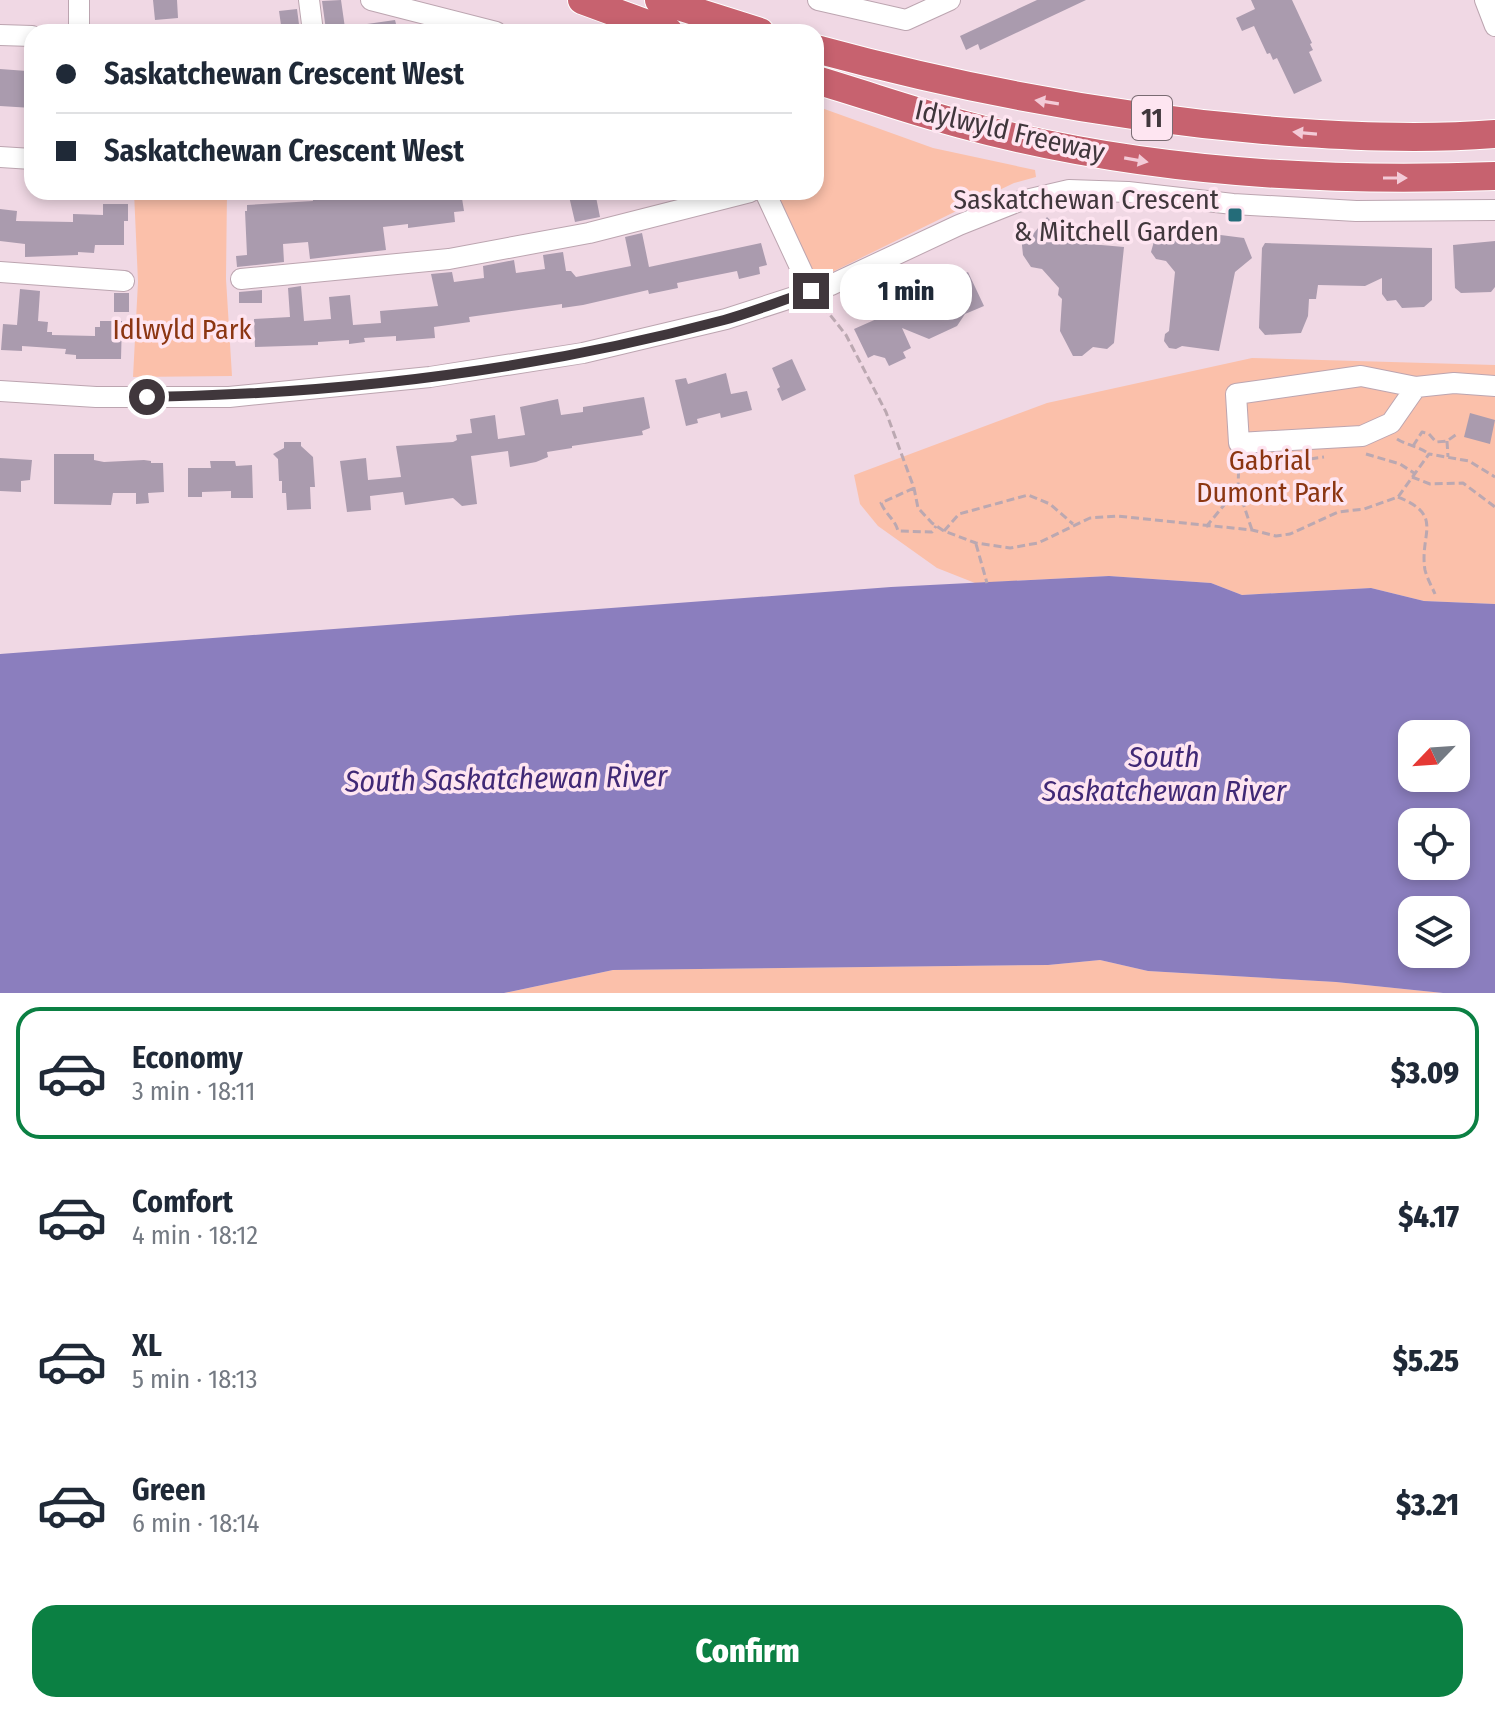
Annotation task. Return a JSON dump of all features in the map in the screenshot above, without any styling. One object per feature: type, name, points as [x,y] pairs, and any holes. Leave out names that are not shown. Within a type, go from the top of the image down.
[{"type":"highway","points":[[659,0],[733,24]]},
{"type":"highway","points":[[586,1],[648,24]]},
{"type":"highway","name":"Idylwyld Freeway","points":[[824,51],[1028,99],[1136,117],[1322,134],[1392,137],[1495,134]]},
{"type":"highway","name":"Idylwyld Freeway","points":[[824,82],[962,124],[1149,162],[1320,177],[1495,176]]},
{"type":"street","points":[[79,0],[79,24]]},
{"type":"street","points":[[309,0],[312,24]]},
{"type":"street","points":[[371,0],[465,24]]},
{"type":"street","points":[[659,0],[675,24]]},
{"type":"street","points":[[818,0],[906,20],[950,0]]},
{"type":"street","points":[[1485,0],[1495,26]]},
{"type":"street","points":[[0,35],[24,36]]},
{"type":"street","points":[[0,157],[24,158]]},
{"type":"street","points":[[0,391],[96,397],[229,397],[430,377],[583,353],[726,319],[831,285],[959,225],[1017,202],[1069,190],[1356,211],[1495,210]]},
{"type":"street","points":[[241,279],[449,259],[589,233],[719,200]]},
{"type":"street","points":[[769,200],[811,291]]},
{"type":"street","points":[[0,272],[124,281]]},
{"type":"street","points":[[1416,387],[1391,423],[1362,436],[1239,443],[1236,394],[1361,376],[1416,387],[1454,383],[1495,386]]},
{"type":"path","points":[[811,291],[846,335],[886,412],[914,488],[918,508],[944,531],[976,543],[1010,548],[1038,543],[1090,518],[1117,516],[1252,530],[1276,536],[1290,534],[1338,512],[1364,509],[1398,497],[1429,454]]},
{"type":"path","points":[[1381,428],[1429,454],[1469,461],[1495,477]]},
{"type":"path","points":[[1413,446],[1422,432],[1429,434],[1436,442],[1447,441],[1457,434]]},
{"type":"path","points":[[1447,441],[1448,458]]},
{"type":"path","points":[[1363,452],[1400,464],[1430,484],[1463,483],[1495,507]]},
{"type":"path","points":[[1252,530],[1238,488],[1239,471],[1332,456]]},
{"type":"path","points":[[1489,472],[1495,470]]},
{"type":"path","points":[[914,488],[881,503],[884,511],[895,519],[898,531],[904,533],[932,532],[936,526]]},
{"type":"path","points":[[1206,527],[1238,488]]},
{"type":"path","points":[[944,531],[959,514],[1028,495],[1050,504],[1073,525]]},
{"type":"path","points":[[1398,497],[1413,503],[1428,520],[1425,571],[1435,594]]},
{"type":"path","points":[[976,543],[987,583]]},
{"type":"green space","points":[[824,109],[933,148],[1035,170],[1036,177],[1014,183],[814,281],[775,200],[824,200]]},
{"type":"green space","name":"Idlwyld Park","points":[[134,200],[227,200],[226,279],[232,376],[133,377],[138,282]]},
{"type":"green space","name":"Gabrial Dumont Park","points":[[1252,358],[1495,365],[1495,604],[1424,601],[1371,588],[1242,595],[1211,583],[1109,576],[975,583],[937,568],[878,526],[860,504],[854,475],[1047,403]]},
{"type":"green space","points":[[1100,960],[1148,971],[1336,982],[1443,993],[504,993],[613,970],[1048,965]]},
{"type":"water","name":"South Saskatchewan River","points":[[1109,576],[1211,583],[1242,595],[1371,588],[1424,601],[1495,604],[1495,993],[1443,993],[1336,982],[1148,971],[1100,960],[1048,965],[613,970],[504,993],[0,993],[0,654],[891,587]]},
{"type":"building","points":[[153,0],[177,0],[178,18],[155,20]]},
{"type":"building","points":[[341,0],[344,24],[325,24],[322,1]]},
{"type":"building","points":[[1037,0],[1086,0],[980,50],[978,44],[966,50],[960,36]]},
{"type":"building","points":[[1251,0],[1292,0],[1312,43],[1313,50],[1309,52],[1322,81],[1294,94],[1277,58],[1273,60],[1270,53],[1267,54],[1254,26],[1242,31],[1236,18],[1255,9]]},
{"type":"building","points":[[297,9],[299,24],[281,24],[279,11]]},
{"type":"building","points":[[395,20],[396,24],[367,24]]},
{"type":"building","points":[[0,69],[24,71],[24,108],[0,106]]},
{"type":"building","points":[[462,200],[464,211],[454,212],[455,222],[408,228],[408,224],[383,227],[386,250],[310,259],[308,242],[283,244],[284,262],[237,267],[236,256],[247,255],[247,205],[313,201]]},
{"type":"building","points":[[570,200],[597,200],[600,217],[575,222]]},
{"type":"building","points":[[103,204],[128,204],[124,245],[95,245],[94,253],[78,252],[78,255],[25,257],[25,244],[0,241],[0,209],[17,211],[16,221],[73,222],[73,214],[103,215]]},
{"type":"building","points":[[1047,217],[1066,236],[1079,237],[1078,243],[1124,247],[1114,343],[1107,349],[1093,347],[1082,356],[1073,356],[1060,331],[1062,299],[1058,295],[1059,288],[1042,269],[1031,267],[1023,255],[1021,236],[1034,233]]},
{"type":"building","points":[[1158,227],[1244,238],[1252,258],[1235,272],[1219,351],[1182,346],[1169,348],[1164,341],[1169,331],[1175,272],[1166,261],[1156,259],[1151,252]]},
{"type":"building","points":[[642,233],[649,267],[761,243],[767,265],[759,267],[760,274],[739,279],[737,271],[677,283],[678,288],[649,294],[648,290],[583,305],[562,308],[562,304],[469,317],[470,322],[434,327],[435,338],[396,341],[396,336],[364,338],[365,342],[349,344],[349,340],[318,342],[318,345],[255,347],[254,319],[290,317],[288,288],[301,286],[304,321],[331,319],[329,297],[350,295],[353,325],[381,323],[380,311],[438,306],[431,274],[452,272],[454,282],[484,278],[483,266],[514,260],[516,273],[545,269],[543,255],[563,252],[566,271],[571,271],[576,277],[631,266],[625,237]]},
{"type":"building","points":[[1495,241],[1495,287],[1491,292],[1461,293],[1455,288],[1453,245]]},
{"type":"building","points":[[1265,243],[1432,248],[1432,300],[1424,307],[1402,308],[1396,300],[1387,301],[1382,294],[1382,278],[1365,286],[1318,285],[1316,299],[1309,299],[1308,316],[1301,333],[1265,335],[1259,328],[1262,248]]},
{"type":"building","points":[[968,272],[984,306],[965,314],[957,326],[929,339],[902,328],[911,348],[903,352],[906,358],[889,366],[885,358],[874,355],[868,358],[854,329],[933,294],[931,289]]},
{"type":"building","points":[[20,289],[40,291],[38,321],[48,322],[47,332],[52,332],[52,335],[95,336],[95,327],[100,327],[100,321],[122,321],[121,359],[76,359],[76,355],[65,354],[66,349],[22,346],[22,351],[1,350],[3,324],[17,325]]},
{"type":"building","points":[[262,290],[262,303],[239,303],[239,292]]},
{"type":"building","points":[[114,293],[129,293],[129,312],[114,312]]},
{"type":"building","points":[[792,359],[806,390],[782,401],[772,368]]},
{"type":"building","points":[[726,373],[731,394],[747,391],[752,410],[721,418],[720,413],[697,419],[698,423],[686,426],[675,380],[686,378],[688,384]]},
{"type":"building","points":[[644,397],[650,428],[642,431],[643,435],[547,452],[548,457],[536,462],[510,467],[508,451],[471,456],[477,504],[462,506],[453,498],[405,505],[403,492],[370,496],[371,510],[347,512],[340,461],[366,458],[368,480],[401,477],[396,446],[453,442],[457,440],[456,435],[472,433],[470,419],[495,415],[498,439],[525,435],[520,407],[558,399],[561,415],[583,412],[583,407]]},
{"type":"building","points":[[1470,413],[1495,420],[1490,444],[1464,437]]},
{"type":"building","points":[[284,442],[301,442],[301,446],[313,457],[315,487],[310,487],[311,509],[287,510],[286,493],[282,493],[282,481],[279,481],[278,459],[273,454],[284,448]]},
{"type":"building","points":[[54,454],[94,454],[94,460],[104,462],[144,460],[163,463],[164,492],[148,493],[149,503],[136,504],[136,493],[113,493],[111,505],[54,504]]},
{"type":"building","points":[[0,458],[32,460],[30,480],[21,481],[21,492],[0,491]]},
{"type":"building","points":[[210,461],[235,461],[236,466],[252,465],[253,498],[231,498],[231,491],[202,492],[202,497],[188,497],[188,468],[211,468]]},
{"type":"place","name":"Saskatchewan Crescent & Mitchell Garden","points":[[1235,215]]},
{"type":"route","points":[[147,397],[229,397],[295,392],[509,365],[583,353],[726,319],[811,291]]}]
